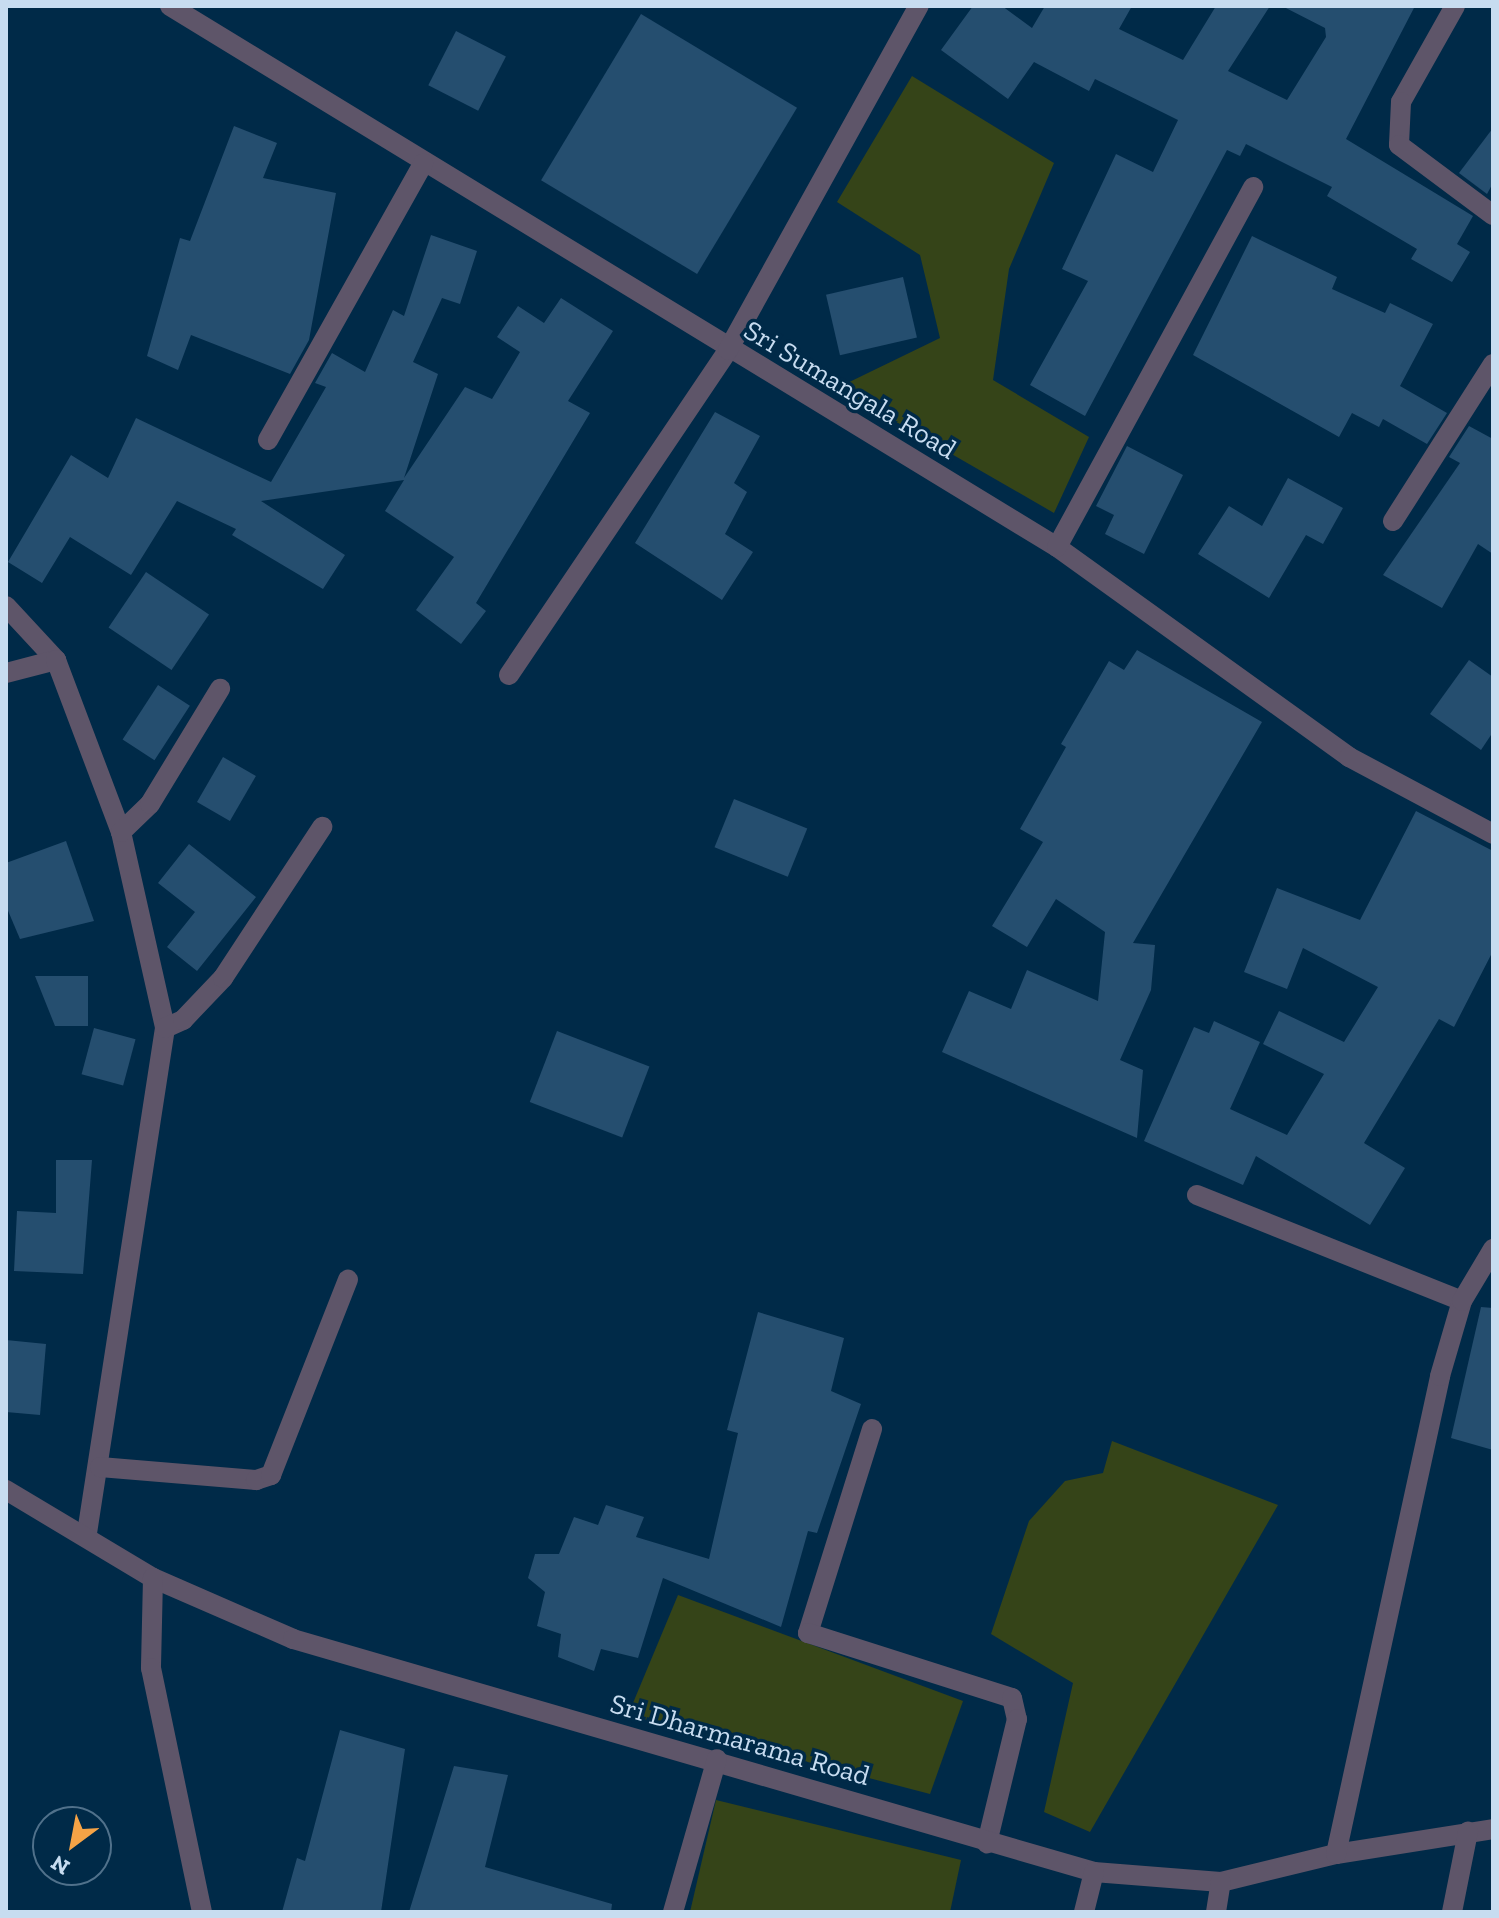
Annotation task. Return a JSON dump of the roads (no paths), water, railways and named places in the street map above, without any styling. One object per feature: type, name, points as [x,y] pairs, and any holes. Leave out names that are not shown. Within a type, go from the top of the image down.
[{"type":"street","name":"Sri Sumangala Road","points":[[170,6],[423,164],[1057,547],[1349,757],[1493,834]]},
{"type":"street","points":[[509,675],[728,350],[919,6]]},
{"type":"street","points":[[1455,6],[1401,102],[1399,145],[1493,215]]},
{"type":"street","points":[[268,440],[423,164]]},
{"type":"street","points":[[1057,547],[1253,187]]},
{"type":"street","points":[[1393,521],[1493,364]]},
{"type":"street","points":[[6,606],[56,660],[121,832],[165,1028],[100,1467],[87,1533]]},
{"type":"street","points":[[6,673],[56,660]]},
{"type":"street","points":[[121,832],[150,804],[220,689]]},
{"type":"street","points":[[165,1028],[183,1020],[223,978],[322,827]]},
{"type":"street","points":[[1197,1195],[1462,1301]]},
{"type":"street","points":[[1336,1854],[1462,1301],[1493,1249]]},
{"type":"street","points":[[100,1467],[256,1480],[271,1475],[348,1280]]},
{"type":"street","points":[[872,1429],[808,1633],[1012,1698],[1017,1719],[987,1843]]},
{"type":"street","name":"Sri Dharmarama Road","points":[[6,1490],[87,1533],[153,1578],[293,1639],[717,1759],[987,1843],[1094,1872],[1221,1882],[1336,1854],[1493,1829]]},
{"type":"street","points":[[153,1578],[151,1668],[202,1912]]},
{"type":"street","points":[[673,1912],[717,1759]]},
{"type":"street","points":[[1452,1912],[1468,1832]]},
{"type":"street","points":[[1084,1912],[1094,1872]]},
{"type":"street","points":[[1216,1912],[1221,1882]]}]
